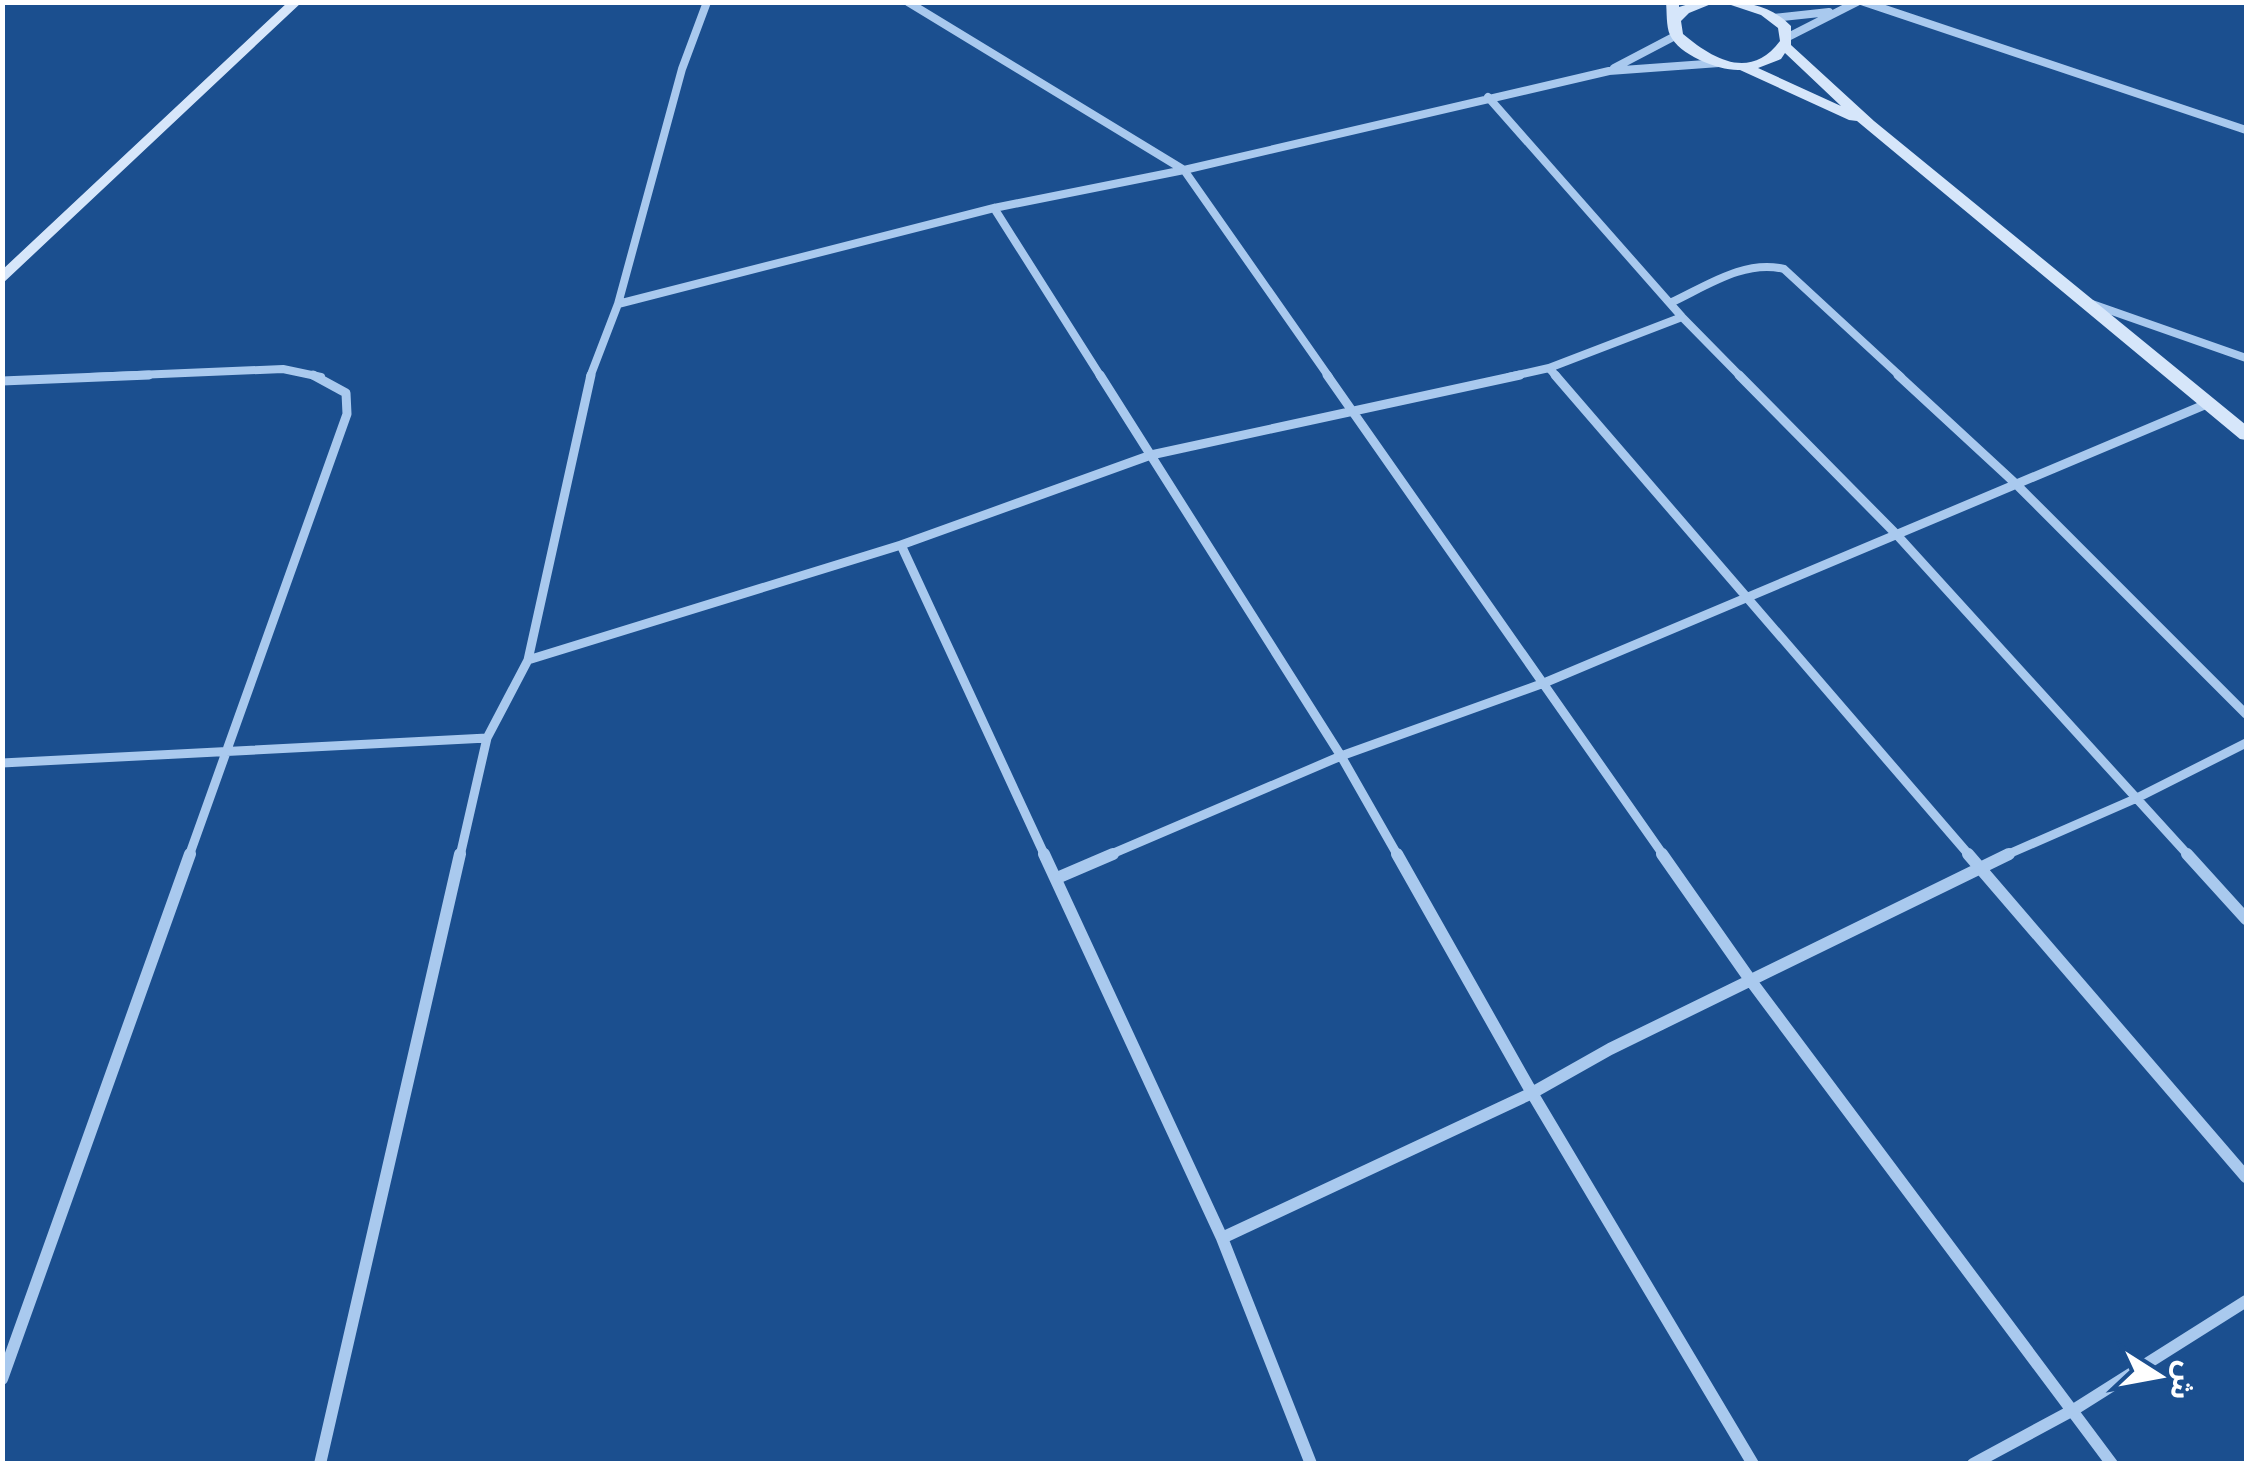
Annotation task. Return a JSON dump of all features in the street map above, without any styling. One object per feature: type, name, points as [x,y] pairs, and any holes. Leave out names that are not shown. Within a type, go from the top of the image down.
[{"type":"main road","points":[[2,279],[296,2]]},
{"type":"main road","points":[[1672,2],[1677,35],[1702,56],[1721,63],[1742,66],[1771,62],[1788,42]]},
{"type":"main road","points":[[1676,18],[1684,10],[1710,2]]},
{"type":"main road","points":[[1728,2],[1747,5],[1773,18],[1788,42],[1870,124],[2246,434]]},
{"type":"main road","points":[[1742,66],[1870,124]]},
{"type":"street","points":[[320,1464],[486,738],[528,660],[586,387],[618,304],[682,69],[707,2]]},
{"type":"street","points":[[908,2],[1184,170],[1751,980],[2075,1409],[2112,1464]]},
{"type":"street","points":[[1773,18],[1835,11],[1861,2],[2246,130]]},
{"type":"street","points":[[1788,42],[1835,11]]},
{"type":"street","points":[[1609,71],[1677,35]]},
{"type":"street","points":[[618,304],[994,208],[1184,170],[1488,97],[1609,71],[1721,63]]},
{"type":"street","points":[[1488,97],[1670,304],[1897,535],[2246,919]]},
{"type":"street","points":[[994,208],[1341,756],[1532,1094],[1753,1464]]},
{"type":"street","points":[[1670,304],[1749,268],[1777,266],[2016,484],[2246,714]]},
{"type":"street","points":[[2080,300],[2246,358]]},
{"type":"street","points":[[528,660],[900,545],[1151,455],[1549,368],[1682,317]]},
{"type":"street","points":[[1549,368],[1982,866],[2246,1178]]},
{"type":"street","points":[[2,381],[283,369],[319,374],[346,394],[347,414],[2,1380]]},
{"type":"street","points":[[1058,878],[1341,756],[1544,683],[2209,403]]},
{"type":"street","points":[[900,545],[1222,1238],[1311,1464]]},
{"type":"street","points":[[2,763],[486,738]]},
{"type":"street","points":[[1222,1238],[1532,1094],[1610,1049],[1982,866],[2137,798],[2246,743]]},
{"type":"street","points":[[1974,1464],[2075,1409],[2246,1300]]}]
